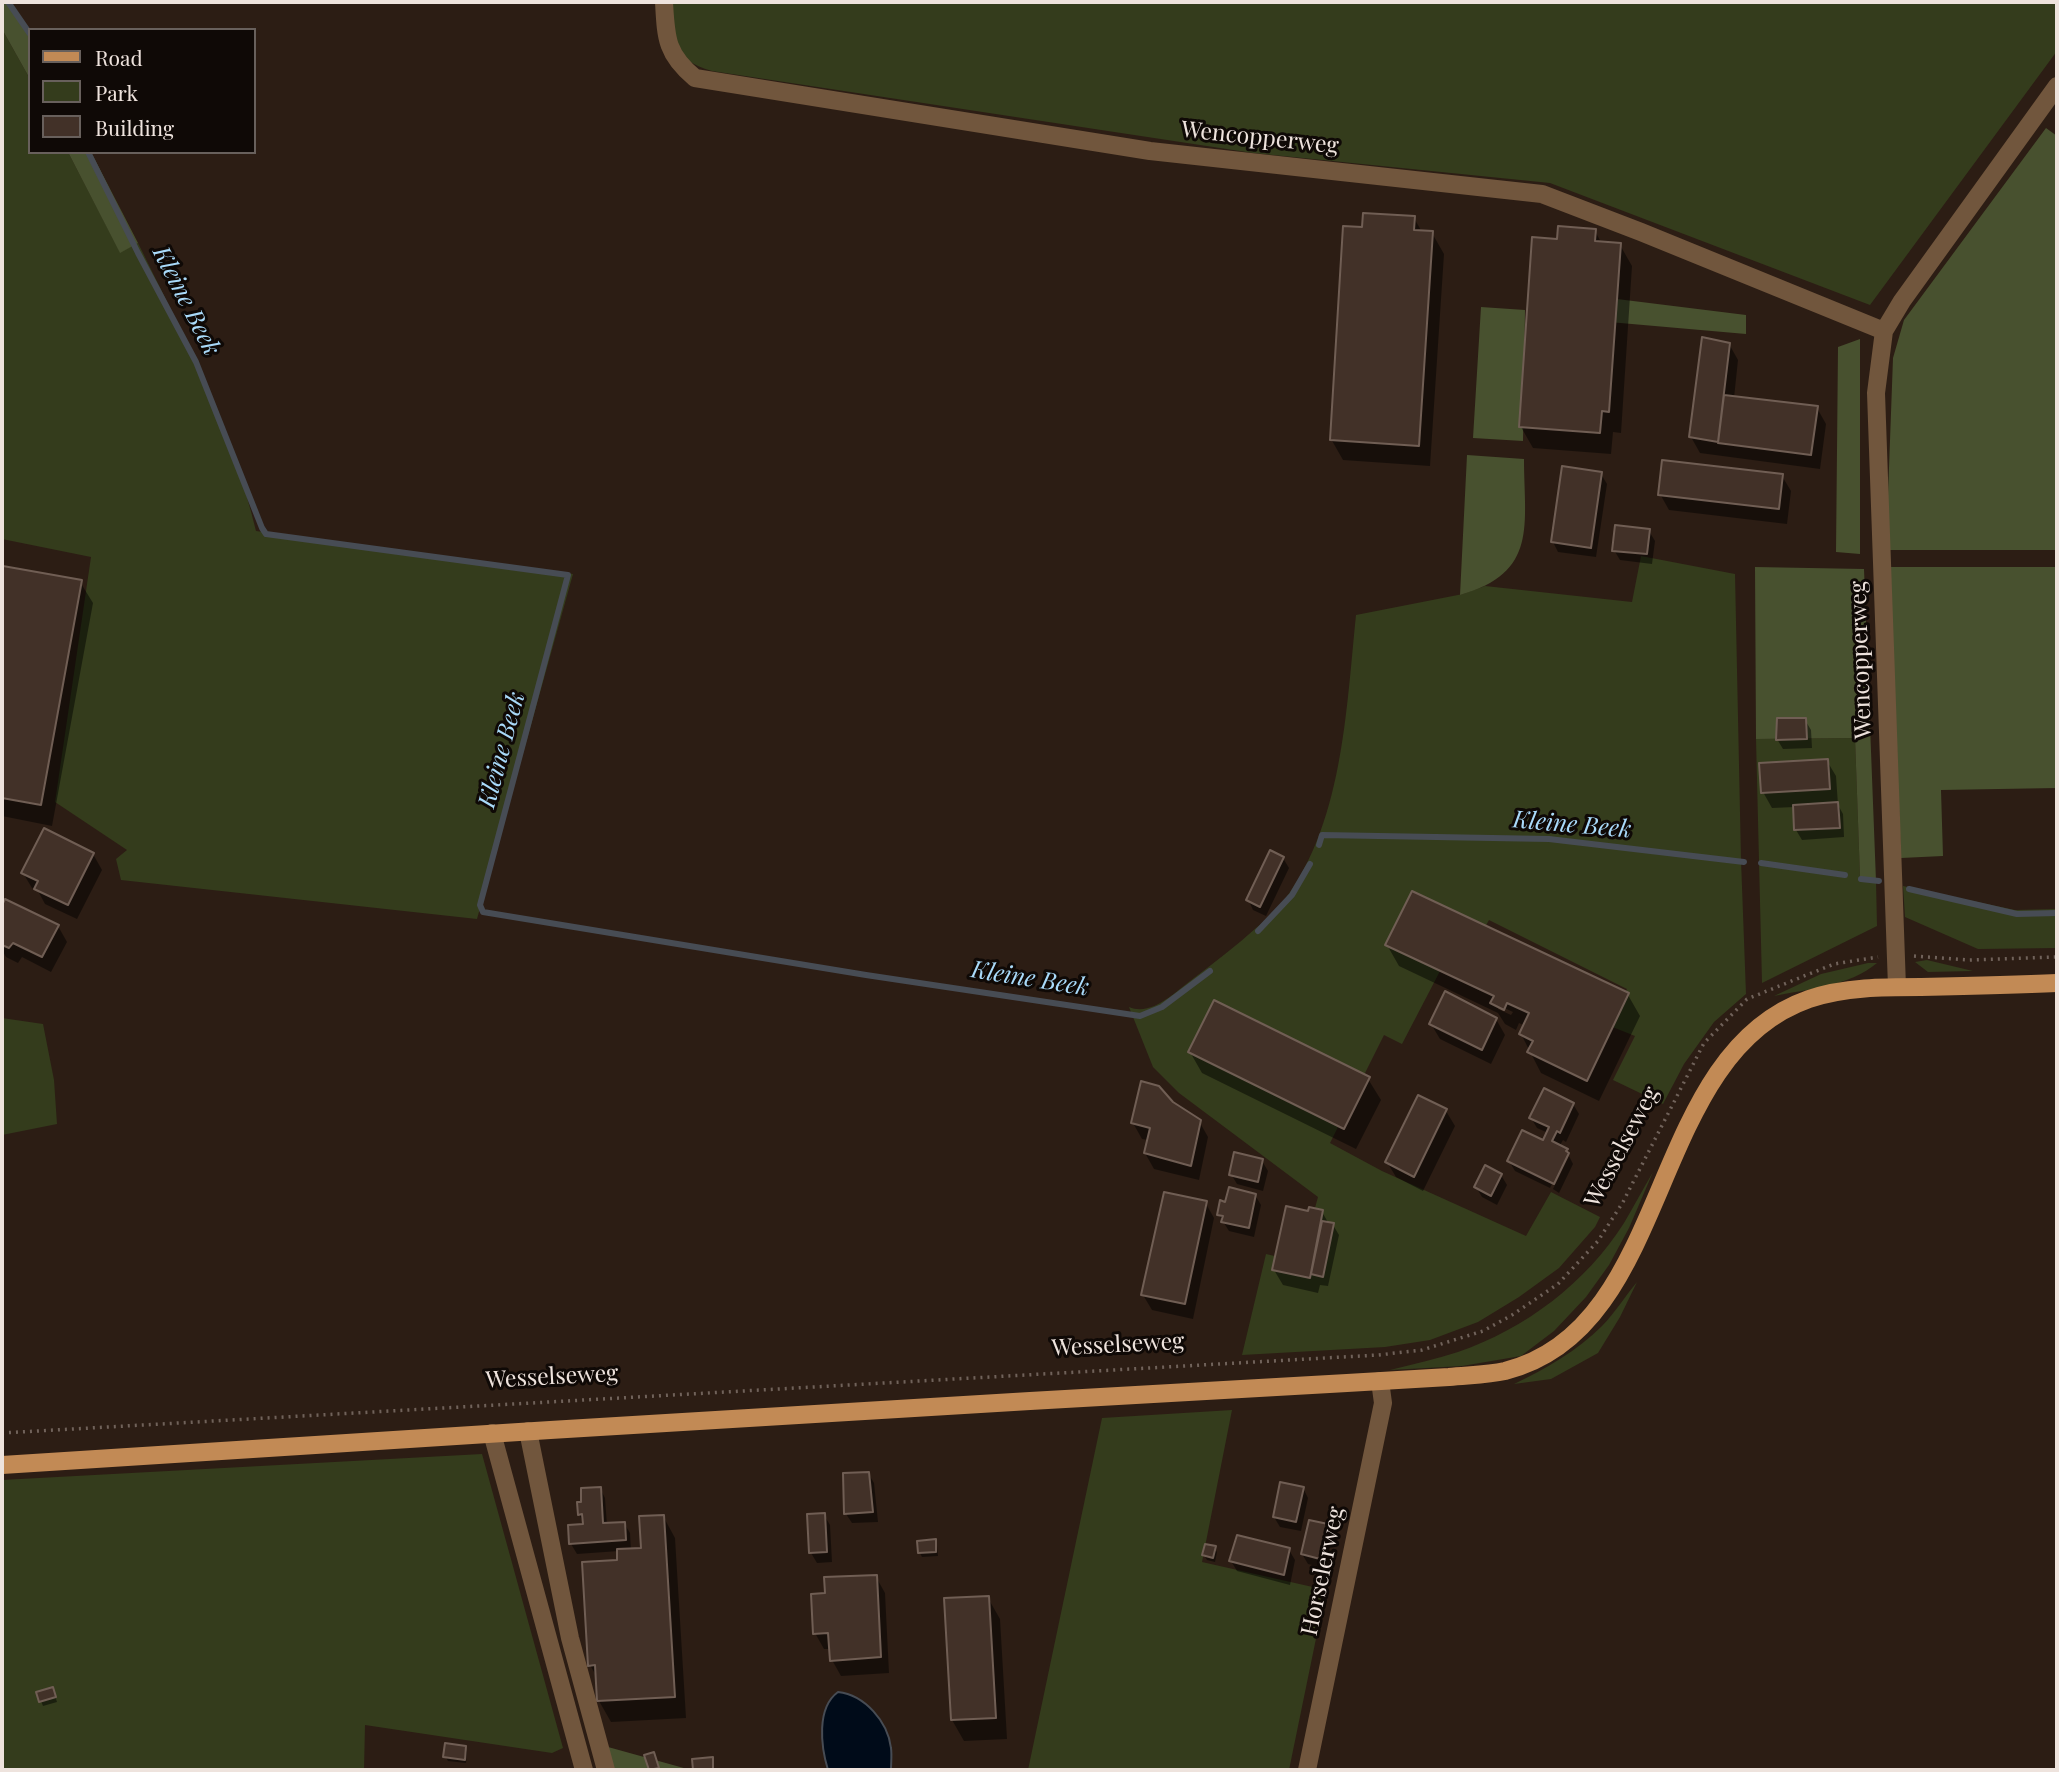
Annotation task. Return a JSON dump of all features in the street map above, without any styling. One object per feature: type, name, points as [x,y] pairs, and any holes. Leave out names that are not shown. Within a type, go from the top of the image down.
[{"type":"main road","points":[[2,1465],[1503,1372],[1546,1354],[1573,1334],[1610,1292],[1703,1097],[1721,1066],[1760,1024],[1810,998],[1842,991],[2057,983]]},
{"type":"street","name":"Wencopperweg","points":[[664,2],[667,39],[678,64],[695,78],[1150,151],[1542,194],[1884,331]]},
{"type":"street","name":"Wencopperweg","points":[[1897,987],[1876,393],[1884,331],[1902,301],[2057,86]]},
{"type":"street","name":"Horselerweg","points":[[1307,1770],[1382,1403],[1380,1381]]},
{"type":"street","points":[[528,1431],[570,1638],[606,1770]]},
{"type":"street","points":[[492,1433],[584,1770]]},
{"type":"path","name":"Wesselseweg","points":[[2,1433],[1378,1355],[1422,1350],[1483,1331],[1512,1315],[1558,1284],[1598,1241],[1623,1202],[1704,1043],[1747,999],[1834,964],[1864,958],[1896,955],[1969,960],[2057,957]]},
{"type":"green space","points":[[2,2],[9,2],[28,33],[28,75],[2,29]]},
{"type":"green space","points":[[670,2],[2057,2],[2057,51],[1870,305],[1550,183],[1253,153],[712,71],[689,61],[681,54],[674,37]]},
{"type":"green space","points":[[2,29],[28,75],[28,154],[69,154],[120,252],[138,243],[189,348],[220,420],[246,493],[256,531],[573,574],[477,919],[121,880],[116,859],[127,850],[55,802],[91,557],[2,539]]},
{"type":"green space","points":[[2046,128],[2057,136],[2057,550],[1886,550],[1893,358],[1904,320]]},
{"type":"green space","points":[[69,154],[92,154],[138,243],[120,253]]},
{"type":"green space","points":[[1609,298],[1746,315],[1746,334],[1609,322]]},
{"type":"green space","points":[[1481,307],[1525,310],[1523,441],[1473,438]]},
{"type":"green space","points":[[1860,339],[1860,554],[1836,552],[1838,347]]},
{"type":"green space","points":[[1467,455],[1524,459],[1525,525],[1522,543],[1515,559],[1503,574],[1485,586],[1460,595]]},
{"type":"green space","points":[[1641,556],[1735,574],[1746,994],[1714,1022],[1684,1064],[1663,1104],[1613,1080],[1635,1036],[1610,1026],[1627,989],[1489,920],[1469,956],[1451,950],[1402,1044],[1384,1035],[1330,1143],[1382,1171],[1526,1236],[1551,1192],[1600,1217],[1595,1227],[1559,1268],[1519,1297],[1478,1322],[1430,1340],[1385,1347],[1242,1355],[1266,1254],[1300,1262],[1318,1197],[1179,1093],[1153,1067],[1129,1007],[1146,1009],[1172,996],[1272,915],[1301,875],[1317,841],[1338,767],[1356,615],[1463,594],[1485,586],[1632,602]]},
{"type":"green space","points":[[1755,567],[1864,569],[1876,881],[1860,877],[1855,738],[1756,739]]},
{"type":"green space","points":[[1889,567],[2057,567],[2057,788],[1941,790],[1943,856],[1901,858]]},
{"type":"green space","points":[[1855,738],[1860,877],[1876,881],[1877,926],[1762,983],[1756,739]]},
{"type":"green space","points":[[1903,886],[2015,910],[2057,909],[2057,948],[1978,949],[1905,917]]},
{"type":"green space","points":[[1927,960],[1973,971],[1928,972],[1915,962]]},
{"type":"green space","points":[[1877,963],[1842,982],[1774,996],[1821,974]]},
{"type":"green space","points":[[2,1018],[43,1024],[54,1080],[57,1124],[2,1135]]},
{"type":"green space","points":[[1653,1172],[1629,1228],[1609,1265],[1586,1297],[1554,1331],[1521,1356],[1462,1366],[1390,1370],[1450,1355],[1483,1342],[1507,1331],[1552,1301],[1609,1245]]},
{"type":"green space","points":[[1637,1282],[1598,1353],[1551,1379],[1514,1384],[1582,1344],[1611,1316]]},
{"type":"green space","points":[[1232,1410],[1202,1562],[1326,1590],[1289,1770],[1028,1770],[1102,1418]]},
{"type":"green space","points":[[482,1454],[563,1748],[552,1753],[365,1725],[364,1770],[2,1770],[2,1480]]},
{"type":"green space","points":[[608,1747],[691,1770],[614,1770]]},
{"type":"water","points":[[838,1692],[857,1698],[874,1711],[889,1738],[891,1770],[828,1770],[822,1739],[823,1718],[831,1699]]},
{"type":"building","points":[[1363,213],[1415,216],[1414,230],[1433,231],[1419,446],[1330,440],[1343,226],[1362,227]]},
{"type":"building","points":[[1558,226],[1596,229],[1595,241],[1621,243],[1609,412],[1602,411],[1600,433],[1519,427],[1532,237],[1557,239]]},
{"type":"building","points":[[1702,337],[1730,343],[1718,442],[1689,437]]},
{"type":"building","points":[[1724,395],[1818,406],[1811,455],[1718,443]]},
{"type":"building","points":[[1662,460],[1783,474],[1779,509],[1658,495]]},
{"type":"building","points":[[1562,466],[1602,472],[1591,548],[1551,542]]},
{"type":"building","points":[[1615,525],[1650,529],[1647,554],[1612,551]]},
{"type":"building","points":[[3,566],[82,580],[41,805],[2,798]]},
{"type":"building","points":[[1777,718],[1806,718],[1807,739],[1776,740]]},
{"type":"building","points":[[1828,759],[1830,789],[1761,793],[1759,763]]},
{"type":"building","points":[[1838,802],[1840,828],[1794,830],[1793,805]]},
{"type":"building","points":[[44,828],[94,853],[68,905],[34,889],[38,881],[21,873]]},
{"type":"building","points":[[1270,850],[1284,857],[1260,907],[1246,900]]},
{"type":"building","points":[[1412,891],[1629,993],[1587,1081],[1527,1052],[1533,1041],[1519,1034],[1529,1013],[1507,1003],[1504,1010],[1490,1003],[1494,996],[1385,945]]},
{"type":"building","points":[[5,899],[59,925],[42,957],[13,943],[9,948],[2,945],[2,905]]},
{"type":"building","points":[[1445,991],[1497,1018],[1482,1050],[1429,1024]]},
{"type":"building","points":[[1214,1000],[1370,1077],[1344,1129],[1188,1052]]},
{"type":"building","points":[[1141,1081],[1159,1086],[1173,1102],[1201,1120],[1191,1166],[1144,1153],[1150,1128],[1131,1123]]},
{"type":"building","points":[[1544,1088],[1574,1103],[1560,1133],[1557,1131],[1552,1141],[1568,1149],[1566,1151],[1569,1153],[1554,1184],[1507,1161],[1522,1130],[1543,1140],[1549,1127],[1529,1118]]},
{"type":"building","points":[[1418,1095],[1447,1109],[1414,1177],[1385,1162]]},
{"type":"building","points":[[1234,1152],[1263,1159],[1258,1182],[1229,1175]]},
{"type":"building","points":[[1485,1165],[1502,1174],[1491,1196],[1474,1187]]},
{"type":"building","points":[[1229,1187],[1256,1194],[1249,1228],[1221,1222],[1223,1216],[1217,1215],[1220,1200],[1225,1202]]},
{"type":"building","points":[[1164,1192],[1207,1201],[1185,1304],[1141,1295]]},
{"type":"building","points":[[1286,1206],[1308,1211],[1309,1207],[1323,1210],[1310,1278],[1272,1270]]},
{"type":"building","points":[[1322,1221],[1334,1223],[1323,1277],[1311,1274]]},
{"type":"building","points":[[869,1472],[873,1512],[844,1514],[843,1473]]},
{"type":"building","points":[[1280,1482],[1304,1487],[1296,1522],[1273,1517]]},
{"type":"building","points":[[601,1487],[603,1523],[625,1522],[626,1540],[569,1544],[568,1525],[583,1524],[582,1514],[578,1515],[577,1502],[581,1502],[581,1488]]},
{"type":"building","points":[[825,1513],[827,1552],[809,1553],[807,1514]]},
{"type":"building","points":[[664,1515],[675,1697],[597,1701],[595,1665],[588,1666],[582,1562],[617,1560],[617,1549],[641,1548],[639,1516]]},
{"type":"building","points":[[1309,1520],[1328,1524],[1320,1559],[1301,1554]]},
{"type":"building","points":[[1237,1535],[1290,1548],[1284,1575],[1229,1561]]},
{"type":"building","points":[[936,1539],[936,1552],[918,1553],[917,1541]]},
{"type":"building","points":[[1205,1544],[1216,1546],[1213,1558],[1202,1555]]},
{"type":"building","points":[[877,1575],[881,1657],[830,1661],[828,1633],[813,1634],[811,1594],[825,1593],[824,1577]]},
{"type":"building","points":[[989,1596],[996,1718],[951,1720],[944,1598]]},
{"type":"building","points":[[53,1687],[56,1697],[39,1702],[36,1692]]},
{"type":"building","points":[[445,1743],[466,1746],[465,1760],[443,1757]]},
{"type":"building","points":[[654,1752],[659,1768],[649,1770],[644,1755]]},
{"type":"building","points":[[713,1757],[713,1770],[693,1770],[692,1759]]},
{"type":"waterway","name":"Kleine Beek","points":[[8,2],[28,31]]},
{"type":"waterway","name":"Kleine Beek","points":[[89,154],[196,362],[266,534],[568,575],[480,905],[483,912],[866,975],[1140,1016],[1162,1007],[1210,971]]},
{"type":"waterway","name":"Kleine Beek","points":[[1319,845],[1322,835],[1549,839],[1744,862]]},
{"type":"waterway","name":"Kleine Beek","points":[[1761,863],[1845,875]]},
{"type":"waterway","name":"Kleine Beek","points":[[1258,931],[1292,895],[1310,864]]},
{"type":"waterway","name":"Kleine Beek","points":[[1861,879],[1879,881]]},
{"type":"waterway","name":"Kleine Beek","points":[[1909,889],[2017,914],[2057,913]]}]
